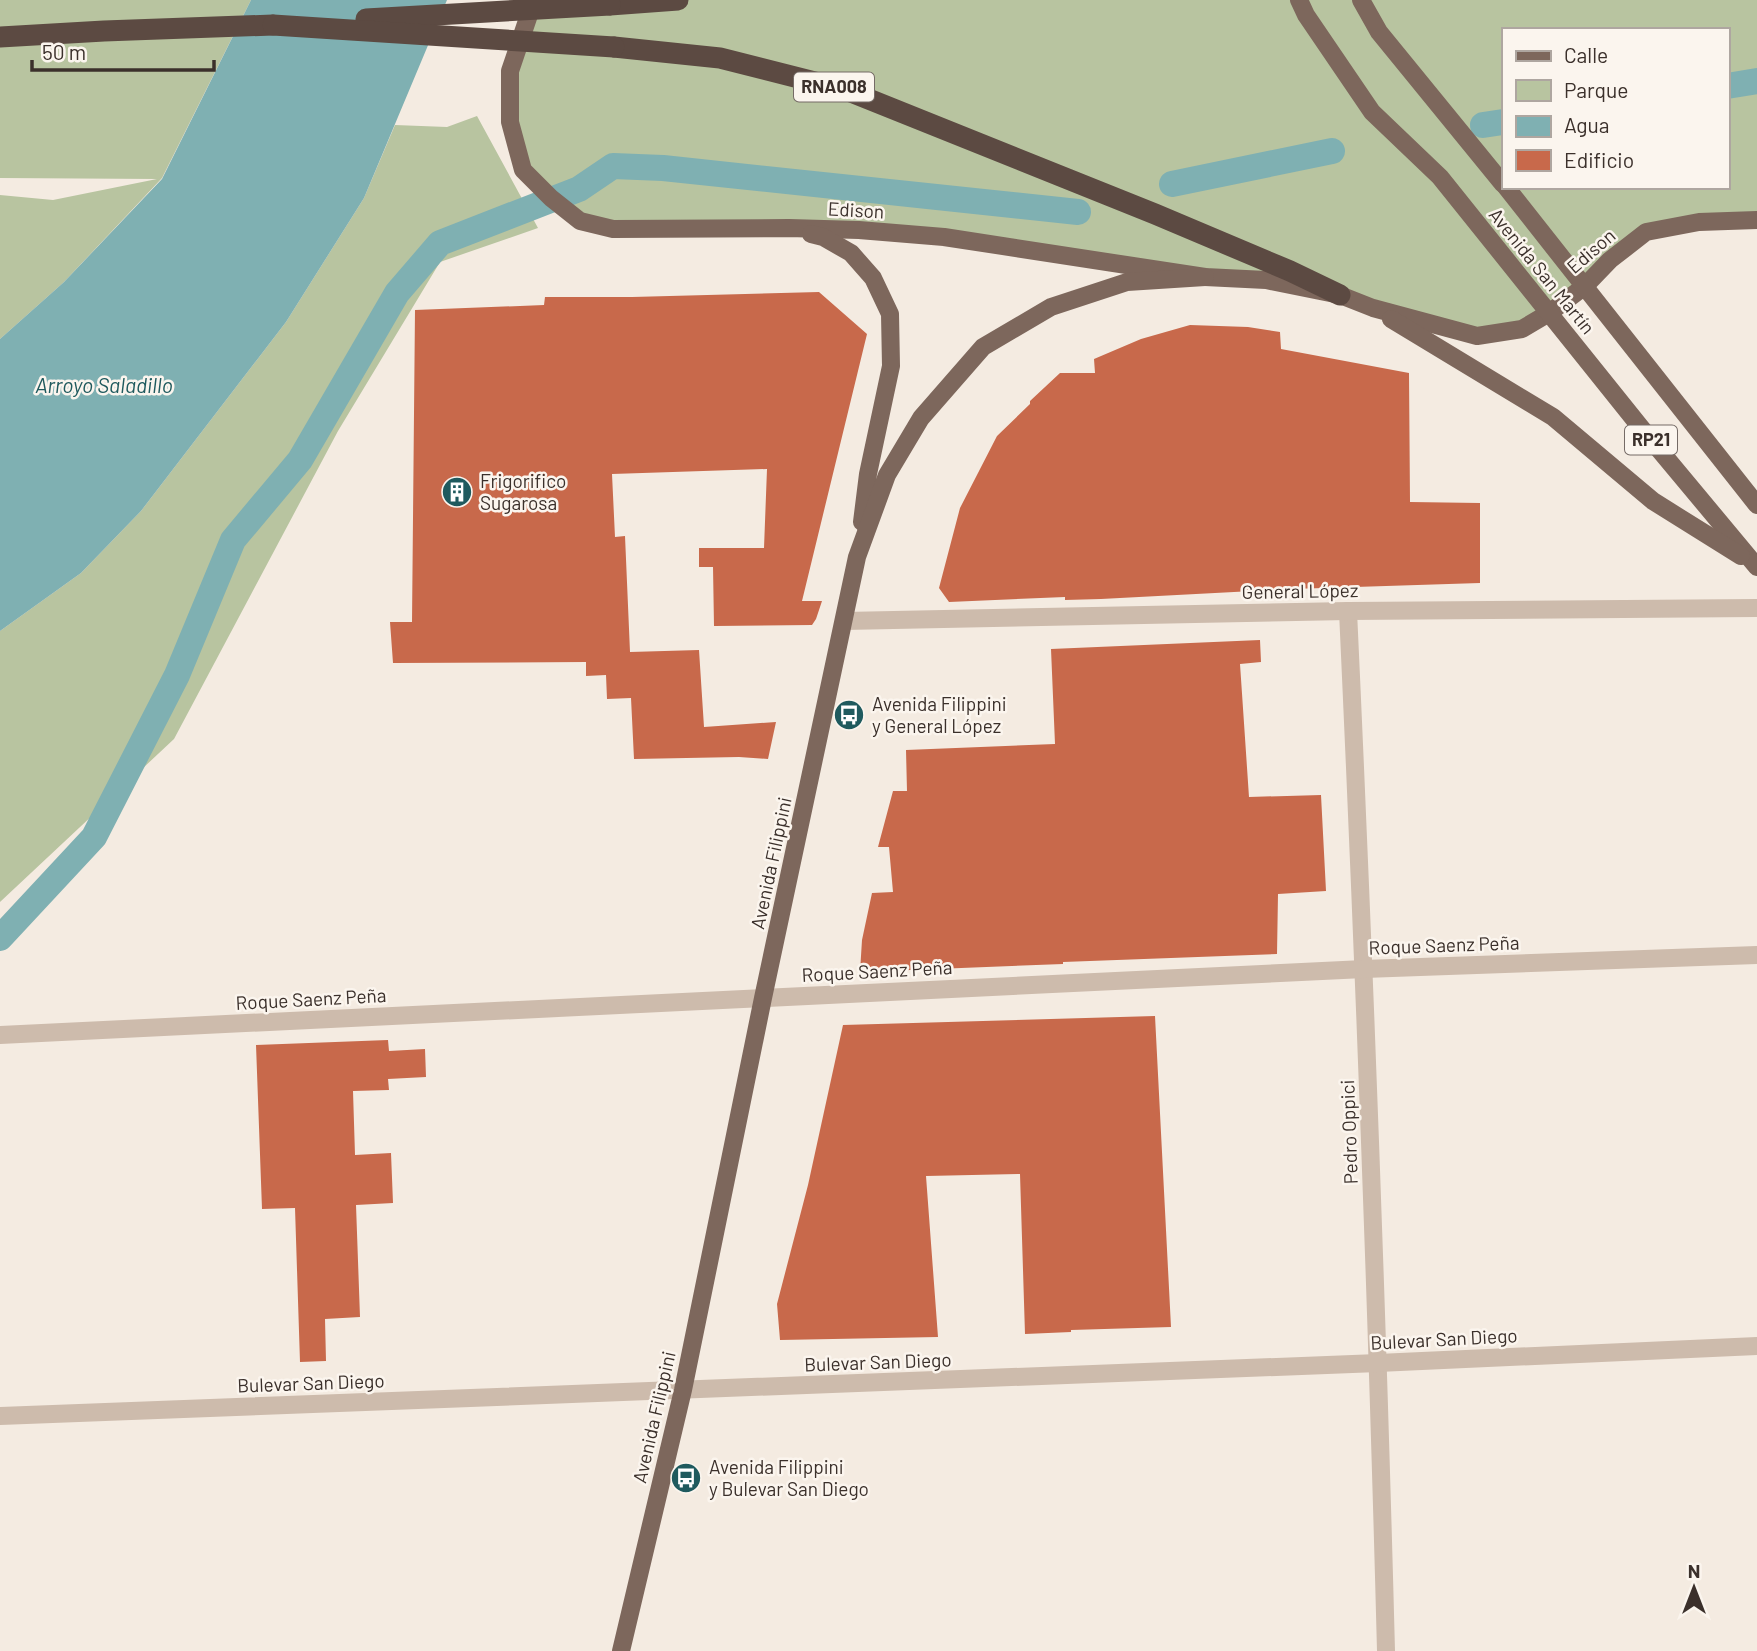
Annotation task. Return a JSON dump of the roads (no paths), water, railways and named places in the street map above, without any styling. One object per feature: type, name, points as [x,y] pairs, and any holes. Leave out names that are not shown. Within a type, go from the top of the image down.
[{"type":"highway","name":"RNA008","points":[[0,37],[273,25],[678,0]]},
{"type":"highway","name":"RNA008","points":[[273,25],[614,47],[720,58],[846,90],[1155,214],[1340,295]]},
{"type":"main road","name":"Edison","points":[[534,0],[510,71],[510,122],[523,170],[551,198],[580,221],[613,229],[789,228],[944,237],[1205,277],[1266,280],[1340,295],[1373,308],[1477,336],[1522,329],[1549,313],[1585,286],[1610,260],[1646,232],[1699,222],[1757,220]]},
{"type":"main road","name":"Avenida San Martín","points":[[1299,0],[1306,15],[1372,112],[1440,177],[1756,567]]},
{"type":"main road","name":"Avenida San Martín","points":[[1361,0],[1379,32],[1502,182]]},
{"type":"main road","name":"Avenida San Martín","points":[[1507,189],[1757,505]]},
{"type":"main road","points":[[789,228],[823,237],[851,253],[873,278],[890,314],[891,366],[868,474],[858,557]]},
{"type":"main road","name":"Avenida Filippini","points":[[621,1651],[682,1390],[858,557],[887,475],[921,418],[983,347],[1051,307],[1127,282],[1205,277]]},
{"type":"main road","points":[[1373,308],[1553,417],[1653,501],[1756,567]]},
{"type":"street","name":"General López","points":[[844,621],[1348,611],[1757,608]]},
{"type":"street","name":"Pedro Oppici","points":[[1348,611],[1364,969],[1386,1651]]},
{"type":"street","name":"Roque Saenz Peña","points":[[0,1035],[1364,969],[1757,955]]},
{"type":"street","name":"Bulevar San Diego","points":[[0,1416],[1757,1346]]},
{"type":"water","name":"Arroyo Saladillo","points":[[251,0],[447,0],[364,198],[286,322],[141,511],[81,573],[0,631],[0,339],[64,282],[162,179]]},
{"type":"waterway","points":[[1729,86],[1757,81]]},
{"type":"waterway","points":[[1483,125],[1502,122]]},
{"type":"waterway","points":[[1172,184],[1332,151]]},
{"type":"waterway","points":[[0,938],[94,837],[177,675],[233,540],[300,460],[397,293],[440,243],[579,189],[613,166],[663,168],[1078,212]]},
{"type":"place","name":"Frigorifico Sugarosa","points":[[457,492]]},
{"type":"place","name":"Avenida Filippini y General López","points":[[849,715]]},
{"type":"place","name":"Avenida Filippini y Bulevar San Diego","points":[[686,1478]]}]
